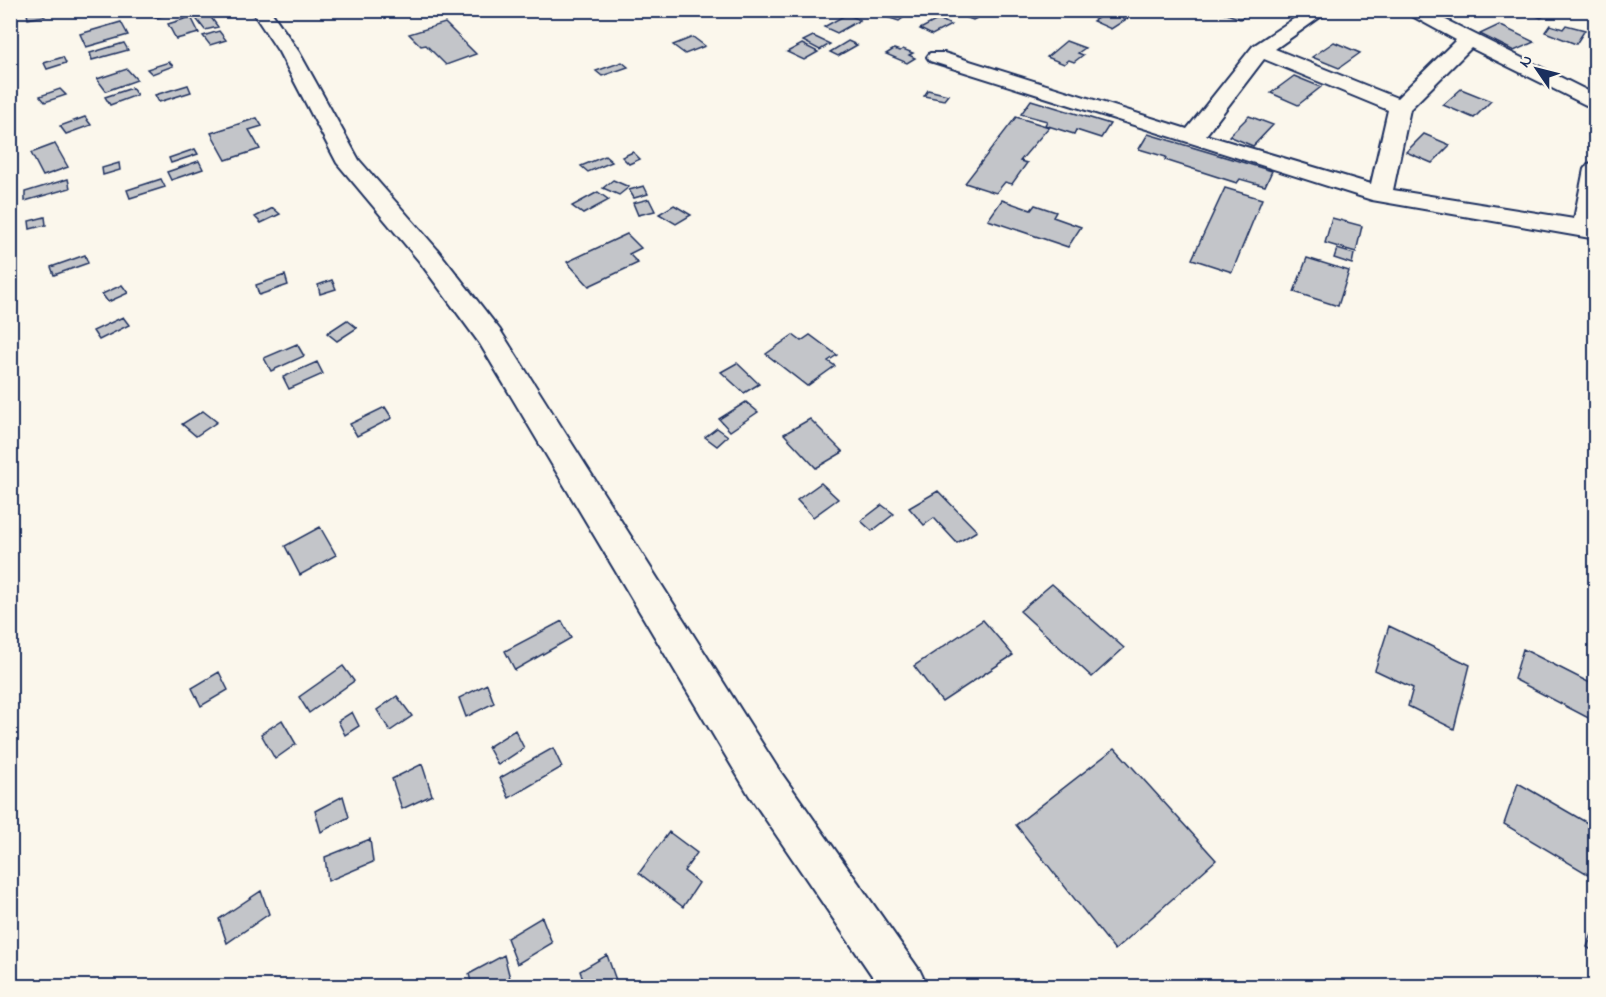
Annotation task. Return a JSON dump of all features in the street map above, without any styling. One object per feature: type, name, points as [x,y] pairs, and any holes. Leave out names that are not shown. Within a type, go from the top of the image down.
[{"type":"street","points":[[260,10],[289,52],[349,163],[428,255],[490,337],[763,781],[905,987]]},
{"type":"street","points":[[1192,138],[1260,50],[1321,10]]},
{"type":"street","points":[[1410,10],[1596,104]]},
{"type":"street","points":[[1380,195],[1400,107],[1468,39]]},
{"type":"street","points":[[1260,50],[1400,107]]},
{"type":"street","points":[[937,57],[1380,195],[1590,230],[1596,169]]},
{"type":"building","points":[[44,10],[45,16],[28,19],[27,13]]},
{"type":"building","points":[[158,10],[193,10],[156,18],[151,13]]},
{"type":"building","points":[[890,10],[907,15],[899,21],[883,16]]},
{"type":"building","points":[[1110,10],[1118,10],[1131,16],[1111,29],[1093,21]]},
{"type":"building","points":[[1216,10],[1242,10],[1248,13],[1240,19]]},
{"type":"building","points":[[1522,10],[1538,10],[1547,14],[1541,18]]},
{"type":"building","points":[[975,11],[983,15],[973,20],[965,17]]},
{"type":"building","points":[[207,12],[218,27],[205,30],[194,16]]},
{"type":"building","points":[[847,14],[860,20],[837,33],[824,27]]},
{"type":"building","points":[[191,17],[199,33],[176,39],[168,24]]},
{"type":"building","points":[[939,19],[951,25],[932,35],[920,29]]},
{"type":"building","points":[[121,22],[128,35],[86,47],[80,34]]},
{"type":"building","points":[[445,23],[476,54],[446,65],[426,45],[421,46],[409,34]]},
{"type":"building","points":[[1499,25],[1534,42],[1514,51],[1480,34]]},
{"type":"building","points":[[1550,25],[1563,29],[1566,25],[1585,30],[1576,44],[1545,32]]},
{"type":"building","points":[[219,31],[226,40],[210,45],[203,36]]},
{"type":"building","points":[[813,36],[830,44],[820,50],[803,41]]},
{"type":"building","points":[[693,37],[705,46],[685,54],[673,45]]},
{"type":"building","points":[[848,41],[857,45],[838,56],[830,52]]},
{"type":"building","points":[[1066,41],[1085,48],[1078,53],[1083,55],[1074,62],[1069,60],[1064,64],[1047,57]]},
{"type":"building","points":[[1334,42],[1360,53],[1339,68],[1312,57]]},
{"type":"building","points":[[124,43],[128,50],[92,60],[90,53]]},
{"type":"building","points":[[802,44],[818,52],[804,60],[787,52]]},
{"type":"building","points":[[894,49],[900,51],[903,49],[913,53],[909,55],[915,58],[907,63],[886,54]]},
{"type":"building","points":[[63,57],[66,63],[47,69],[44,63]]},
{"type":"building","points":[[169,62],[173,66],[152,74],[147,69]]},
{"type":"building","points":[[622,62],[628,67],[602,76],[596,71]]},
{"type":"building","points":[[127,69],[137,80],[106,91],[97,79]]},
{"type":"building","points":[[1294,76],[1321,87],[1298,105],[1271,93]]},
{"type":"building","points":[[188,85],[191,92],[159,102],[155,95]]},
{"type":"building","points":[[132,88],[137,95],[110,105],[105,97]]},
{"type":"building","points":[[60,89],[66,95],[45,102],[40,96]]},
{"type":"building","points":[[1461,89],[1491,101],[1474,118],[1443,105]]},
{"type":"building","points":[[928,90],[948,95],[944,100],[924,96]]},
{"type":"building","points":[[1031,100],[1110,124],[1101,138],[1076,130],[1074,134],[1045,125],[1047,121],[1021,114]]},
{"type":"building","points":[[1249,116],[1273,125],[1253,146],[1229,136]]},
{"type":"building","points":[[85,117],[91,125],[66,134],[60,126]]},
{"type":"building","points":[[1016,117],[1049,127],[1020,161],[1027,163],[1012,184],[1005,182],[996,193],[965,183]]},
{"type":"building","points":[[257,118],[262,126],[249,130],[260,149],[226,160],[211,133]]},
{"type":"building","points":[[1148,134],[1272,171],[1265,186],[1240,179],[1237,183],[1165,160],[1166,157],[1139,149]]},
{"type":"building","points":[[1424,134],[1450,145],[1432,163],[1406,152]]},
{"type":"building","points":[[55,144],[68,167],[43,176],[31,153]]},
{"type":"building","points":[[195,149],[198,154],[171,163],[169,158]]},
{"type":"building","points":[[633,152],[640,159],[629,164],[622,157]]},
{"type":"building","points":[[605,156],[612,162],[588,172],[581,166]]},
{"type":"building","points":[[199,161],[203,169],[171,180],[167,172]]},
{"type":"building","points":[[119,163],[120,170],[103,175],[102,168]]},
{"type":"building","points":[[68,179],[70,188],[25,201],[25,192]]},
{"type":"building","points":[[161,179],[165,187],[130,198],[127,190]]},
{"type":"building","points":[[613,180],[629,187],[619,195],[603,188]]},
{"type":"building","points":[[644,186],[648,194],[634,198],[629,190]]},
{"type":"building","points":[[1225,188],[1262,199],[1232,272],[1192,259]]},
{"type":"building","points":[[598,192],[609,200],[583,214],[572,206]]},
{"type":"building","points":[[649,199],[655,211],[638,215],[633,203]]},
{"type":"building","points":[[1002,200],[1031,210],[1035,205],[1056,212],[1053,217],[1081,227],[1068,247],[988,220]]},
{"type":"building","points":[[674,205],[691,215],[676,224],[659,214]]},
{"type":"building","points":[[273,208],[280,214],[261,223],[255,217]]},
{"type":"building","points":[[45,217],[46,225],[30,229],[29,221]]},
{"type":"building","points":[[1332,218],[1362,226],[1356,252],[1325,243]]},
{"type":"building","points":[[627,234],[641,248],[629,254],[638,263],[589,286],[567,262]]},
{"type":"building","points":[[1337,249],[1354,254],[1352,264],[1334,258]]},
{"type":"building","points":[[85,255],[88,263],[54,275],[51,267]]},
{"type":"building","points":[[1307,258],[1349,271],[1338,306],[1294,292]]},
{"type":"building","points":[[285,275],[288,285],[259,295],[256,285]]},
{"type":"building","points":[[332,280],[336,289],[320,294],[318,285]]},
{"type":"building","points":[[122,285],[128,293],[108,302],[102,294]]},
{"type":"building","points":[[123,317],[129,325],[99,340],[93,331]]},
{"type":"building","points":[[347,320],[357,328],[337,341],[327,333]]},
{"type":"building","points":[[793,335],[801,341],[810,335],[837,355],[828,361],[835,366],[807,386],[766,354]]},
{"type":"building","points":[[297,344],[304,356],[271,371],[264,358]]},
{"type":"building","points":[[317,362],[323,374],[289,389],[283,377]]},
{"type":"building","points":[[737,363],[759,384],[744,393],[721,372]]},
{"type":"building","points":[[746,402],[758,412],[730,431],[719,419]]},
{"type":"building","points":[[385,407],[392,418],[357,436],[350,424]]},
{"type":"building","points":[[203,411],[217,422],[196,436],[182,424]]},
{"type":"building","points":[[810,419],[843,452],[816,468],[784,434]]},
{"type":"building","points":[[717,428],[728,436],[717,446],[705,437]]},
{"type":"building","points":[[821,483],[838,499],[813,517],[797,500]]},
{"type":"building","points":[[938,491],[977,531],[957,543],[934,518],[924,525],[909,508]]},
{"type":"building","points":[[882,505],[894,514],[872,531],[861,521]]},
{"type":"building","points":[[320,527],[336,555],[300,575],[285,546]]},
{"type":"building","points":[[1052,584],[1124,648],[1092,677],[1020,611]]},
{"type":"building","points":[[983,620],[1013,655],[942,702],[914,666]]},
{"type":"building","points":[[562,621],[571,638],[515,670],[505,651]]},
{"type":"building","points":[[1389,626],[1470,665],[1454,729],[1408,706],[1413,688],[1375,670]]},
{"type":"building","points":[[1523,649],[1596,686],[1596,722],[1514,679]]},
{"type":"building","points":[[343,666],[354,681],[309,713],[299,697]]},
{"type":"building","points":[[219,672],[228,690],[201,706],[192,688]]},
{"type":"building","points":[[487,684],[494,703],[466,717],[459,698]]},
{"type":"building","points":[[397,696],[412,716],[390,731],[377,710]]},
{"type":"building","points":[[352,712],[359,726],[345,735],[338,721]]},
{"type":"building","points":[[282,720],[296,744],[275,759],[261,734]]},
{"type":"building","points":[[515,730],[524,748],[498,765],[488,747]]},
{"type":"building","points":[[553,748],[562,767],[509,798],[500,778]]},
{"type":"building","points":[[1115,748],[1216,860],[1115,950],[1016,825]]},
{"type":"building","points":[[422,764],[432,795],[402,809],[392,779]]},
{"type":"building","points":[[1518,783],[1596,828],[1596,879],[1504,824]]},
{"type":"building","points":[[343,796],[349,817],[321,832],[315,811]]},
{"type":"building","points":[[669,832],[697,853],[684,871],[699,883],[683,907],[639,873]]},
{"type":"building","points":[[370,839],[373,862],[328,881],[325,857]]},
{"type":"building","points":[[261,891],[269,914],[227,943],[219,919]]},
{"type":"building","points":[[542,917],[552,943],[517,964],[507,938]]},
{"type":"building","points":[[1596,927],[1596,953],[1587,947]]},
{"type":"building","points":[[504,955],[512,986],[472,986],[469,974]]},
{"type":"building","points":[[607,955],[617,983],[610,986],[585,986],[580,971]]}]
